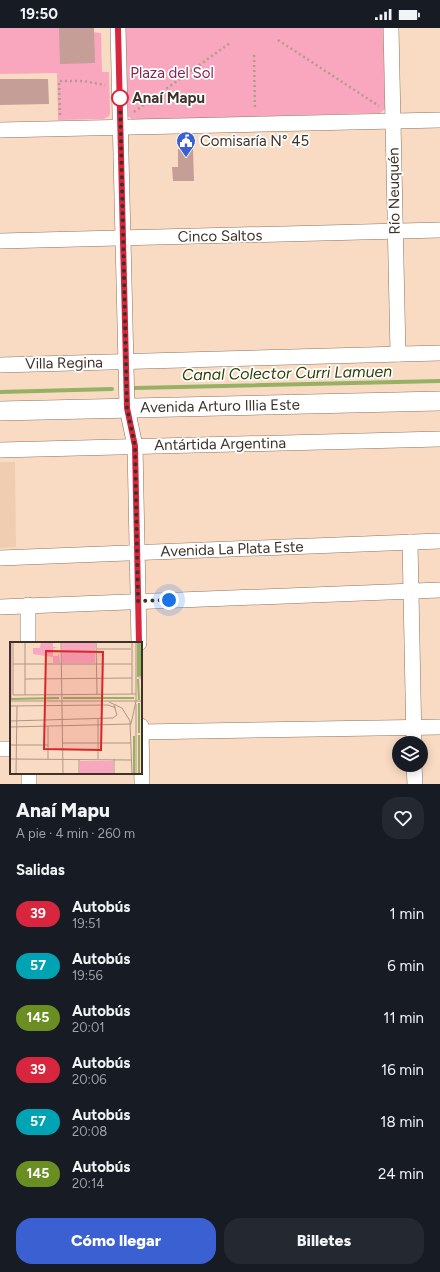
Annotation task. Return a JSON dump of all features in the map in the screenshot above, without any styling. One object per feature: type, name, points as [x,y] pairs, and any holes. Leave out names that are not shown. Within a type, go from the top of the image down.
[{"type":"main road","name":"Avenida Arturo Illia Este","points":[[0,411],[420,401],[440,402]]},
{"type":"street","points":[[118,28],[127,408],[135,446],[139,642]]},
{"type":"street","name":"Río Neuquén","points":[[391,28],[398,354]]},
{"type":"street","points":[[0,130],[440,120]]},
{"type":"street","name":"Cinco Saltos","points":[[0,241],[440,230]]},
{"type":"street","name":"Villa Regina","points":[[0,365],[440,353]]},
{"type":"street","name":"Antártida Argentina","points":[[0,450],[440,439]]},
{"type":"street","name":"Avenida La Plata Este","points":[[0,558],[440,541]]},
{"type":"street","points":[[410,542],[414,736]]},
{"type":"street","points":[[0,606],[440,590]]},
{"type":"street","points":[[28,605],[28,642]]},
{"type":"street","points":[[142,732],[440,727]]},
{"type":"street","points":[[414,772],[415,784]]},
{"type":"street","points":[[142,774],[142,784]]},
{"type":"path","points":[[278,40],[379,106]]},
{"type":"path","points":[[139,114],[133,111],[230,43]]},
{"type":"path","points":[[248,112],[255,112],[254,55]]},
{"type":"path","points":[[105,79],[106,92]]},
{"type":"path","points":[[67,116],[59,116],[59,81],[83,81],[105,85]]},
{"type":"path","points":[[376,108],[379,106],[380,102]]},
{"type":"shaded area","points":[[0,462],[15,462],[16,547],[0,548]]},
{"type":"green space","points":[[0,28],[59,28],[101,33],[102,72],[109,72],[110,114],[108,117],[103,119],[58,120],[57,73],[0,74]]},
{"type":"green space","name":"Plaza del Sol","points":[[125,28],[383,28],[385,109],[380,113],[133,120],[128,116]]},
{"type":"building","points":[[59,28],[94,28],[95,63],[60,64]]},
{"type":"building","points":[[0,79],[48,79],[49,104],[0,105]]},
{"type":"building","name":"Comisaría N° 45","points":[[178,149],[193,149],[194,181],[173,181],[172,167],[178,167]]},
{"type":"waterway","name":"Canal Colector Curri Lamuen","points":[[135,388],[440,381]]},
{"type":"waterway","name":"Canal Colector Curri Lamuen","points":[[0,392],[112,389]]},
{"type":"bus line","name":"39","points":[[118,28],[127,408],[135,446],[139,642]]},
{"type":"place","name":"Anaí Mapu","points":[[120,98]]},
{"type":"place","name":"Comisaría N° 45","points":[[186,158]]},
{"type":"route","points":[[120,98],[127,408],[135,446],[138,601],[169,600]]}]
